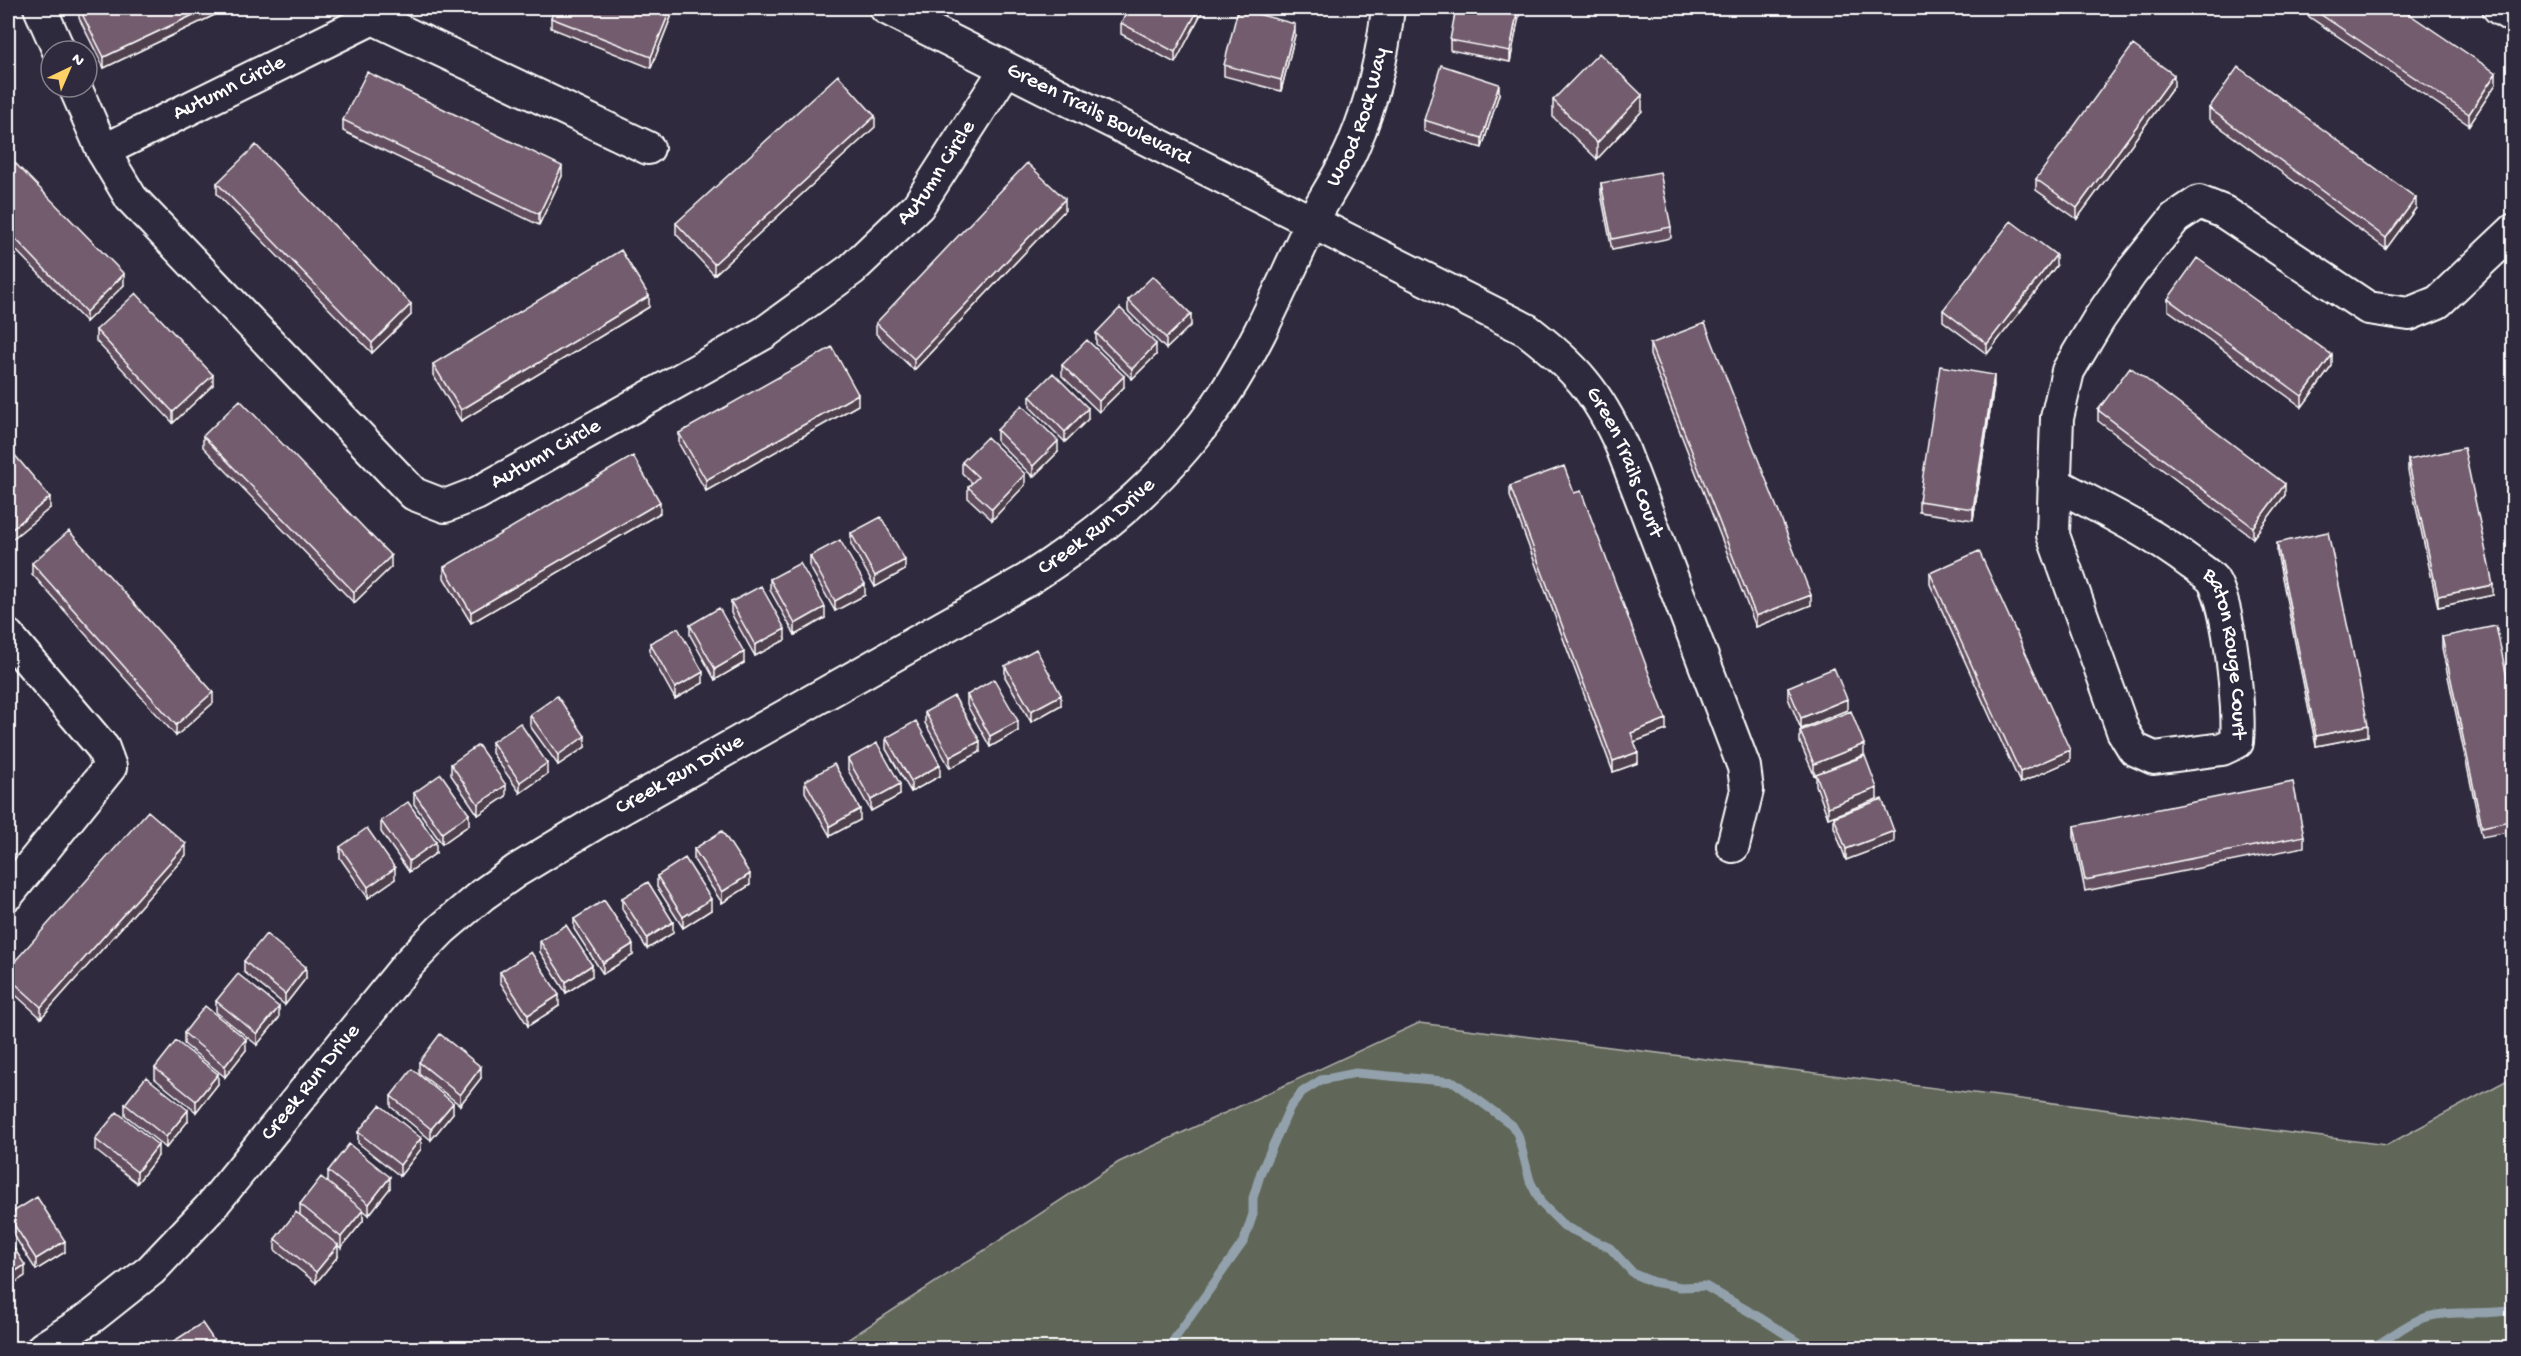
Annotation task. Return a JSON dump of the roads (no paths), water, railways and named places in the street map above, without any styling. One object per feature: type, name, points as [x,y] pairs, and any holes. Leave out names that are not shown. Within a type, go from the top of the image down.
[{"type":"street","points":[[40,8],[54,39]]},
{"type":"street","name":"Green Trails Boulevard","points":[[886,8],[1312,222]]},
{"type":"street","name":"Wood Rock Way","points":[[1312,222],[1354,145],[1377,72],[1388,8]]},
{"type":"street","points":[[2499,8],[2514,17]]},
{"type":"street","name":"Autumn Circle","points":[[103,150],[373,18],[648,148]]},
{"type":"street","name":"Autumn Circle","points":[[80,99],[103,150],[131,198],[414,494],[446,506],[476,494],[764,333],[852,269],[918,206],[1006,69]]},
{"type":"street","name":"Baton Rouge Court","points":[[2054,483],[2130,523],[2181,555],[2213,580],[2226,615],[2239,720],[2237,742],[2222,749],[2154,758],[2134,749],[2123,731],[2053,535],[2054,483],[2057,418],[2068,371],[2099,319],[2131,273],[2175,218],[2199,202],[2224,212],[2368,308],[2409,314],[2439,302],[2514,230]]},
{"type":"street","name":"Green Trails Court","points":[[1312,222],[1527,330],[1564,359],[1595,394],[1622,447],[1744,767],[1747,790],[1733,846]]},
{"type":"street","name":"Creek Run Drive","points":[[43,1348],[93,1316],[151,1270],[209,1209],[408,964],[442,929],[482,895],[516,871],[597,822],[1027,580],[1078,547],[1125,509],[1176,458],[1224,395],[1256,341],[1312,222]]},
{"type":"street","points":[[8,636],[103,748],[110,767],[8,894]]},
{"type":"waterway","points":[[1168,1348],[1244,1241],[1253,1214],[1253,1198],[1261,1172],[1290,1107],[1302,1092],[1321,1080],[1356,1073],[1454,1082],[1512,1125],[1518,1135],[1530,1181],[1541,1203],[1564,1226],[1610,1248],[1634,1274],[1653,1282],[1681,1287],[1705,1286],[1807,1348]]},
{"type":"waterway","points":[[2371,1348],[2410,1324],[2435,1315],[2514,1310]]}]
